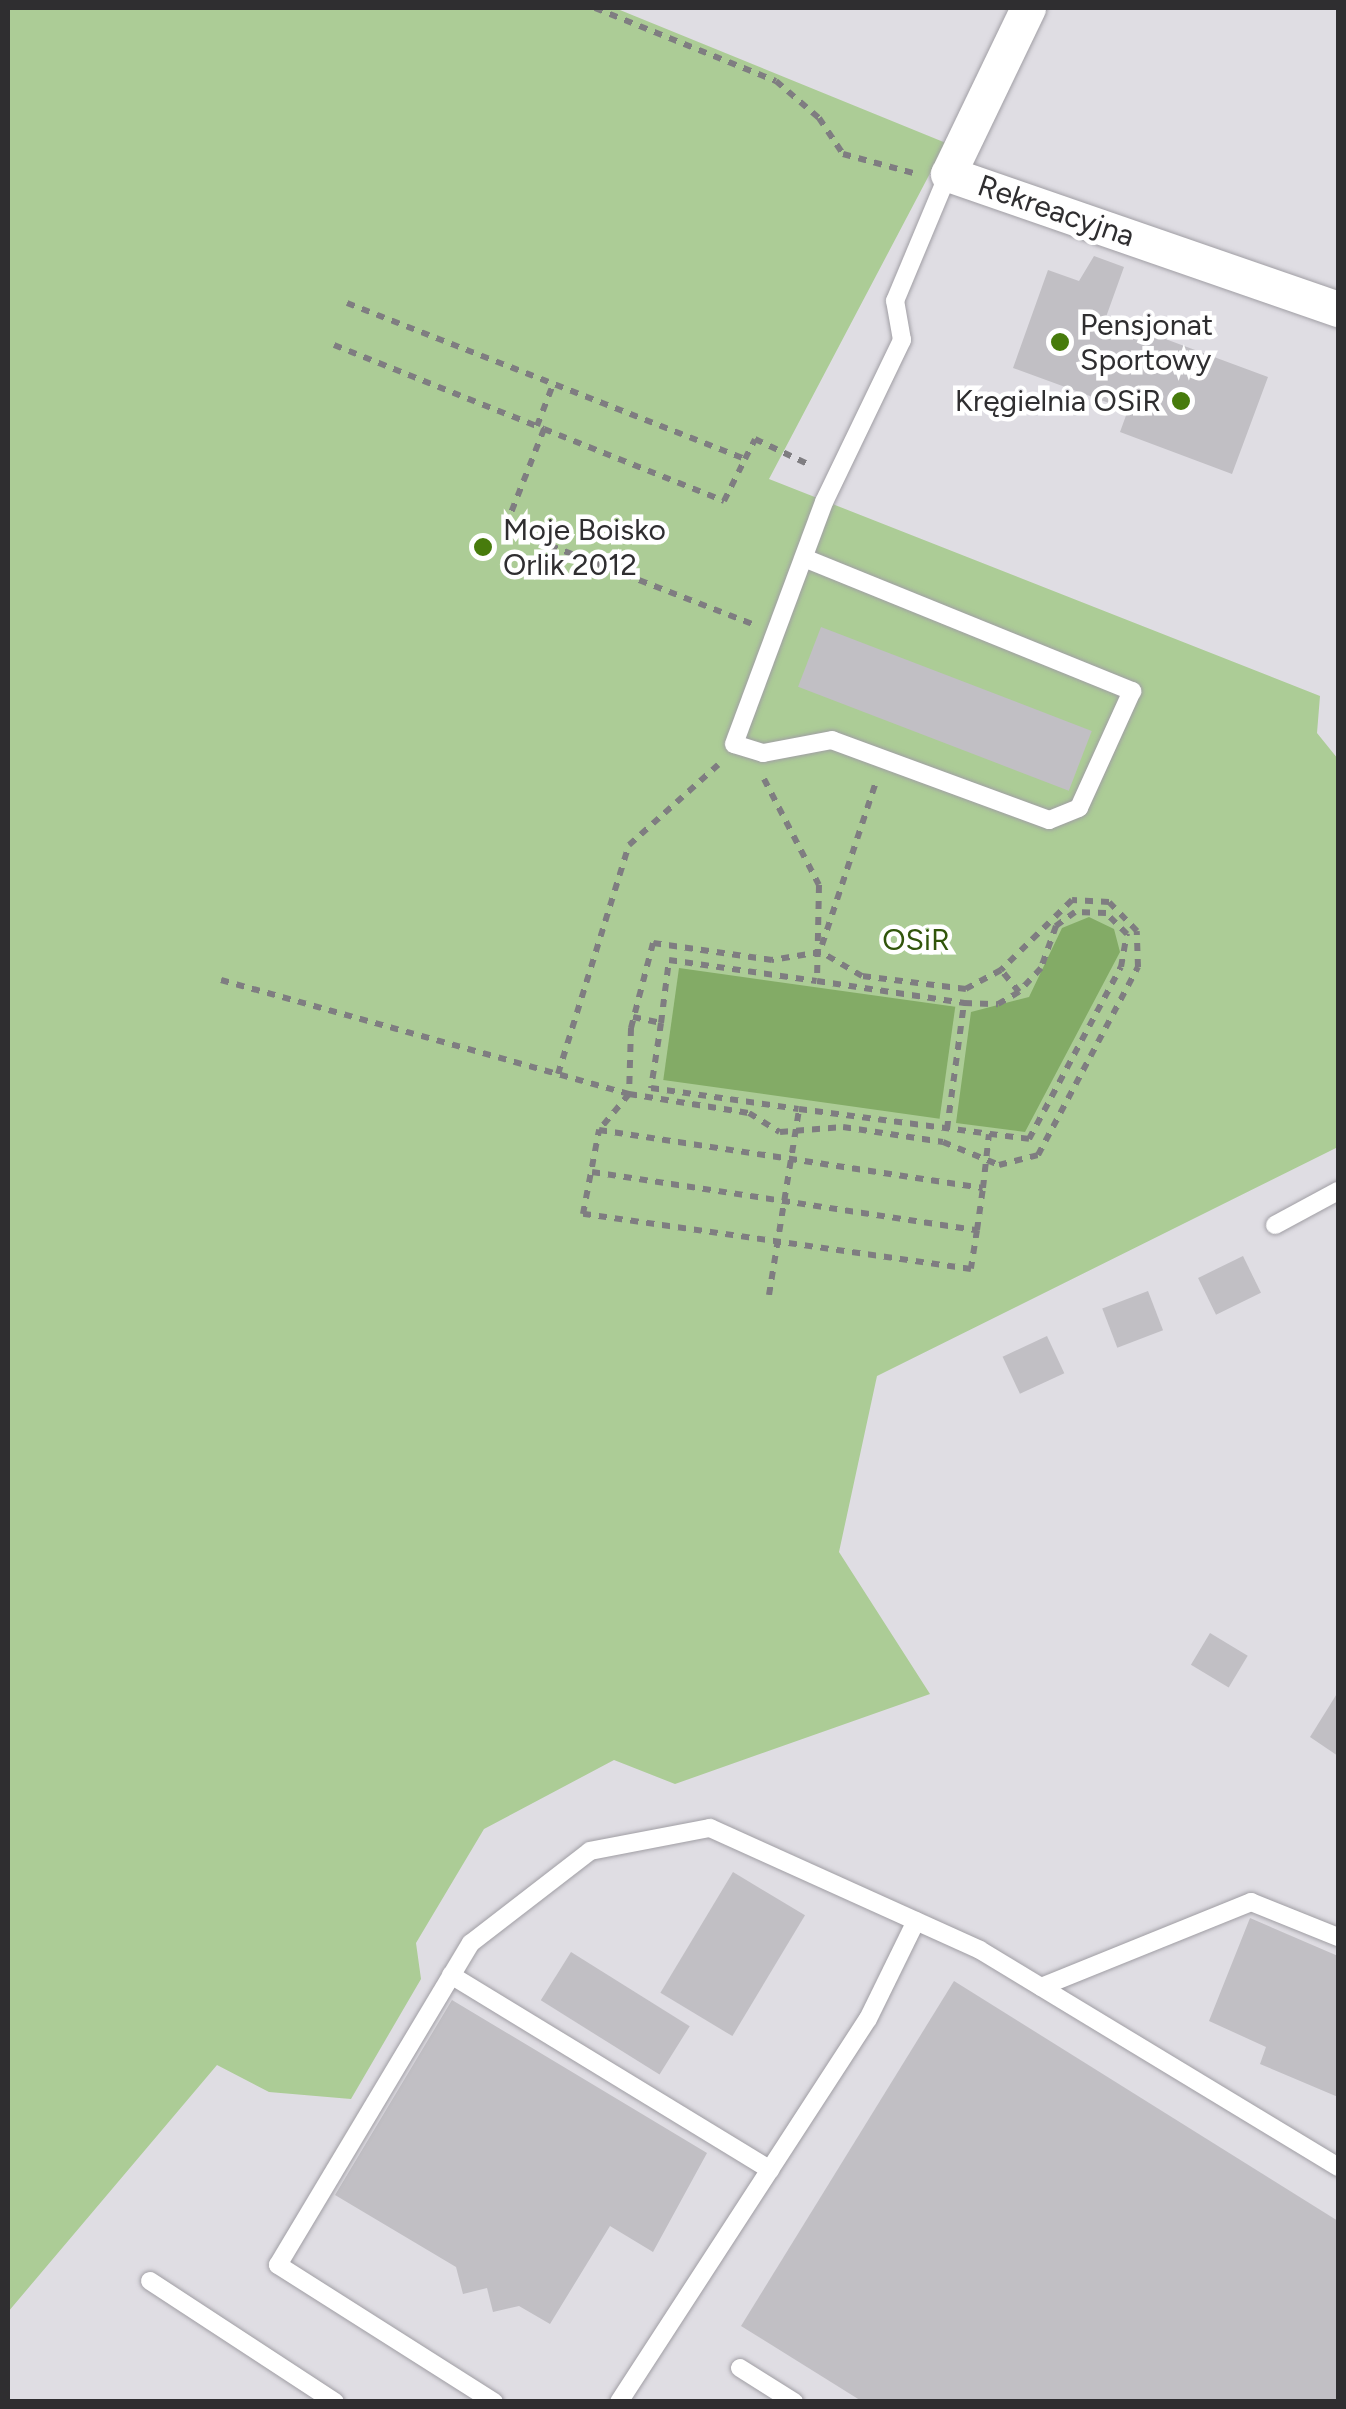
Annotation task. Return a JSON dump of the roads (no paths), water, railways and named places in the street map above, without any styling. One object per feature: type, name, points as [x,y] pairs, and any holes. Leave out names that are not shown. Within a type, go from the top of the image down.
[{"type":"street","name":"Rekreacyjna","points":[[1028,8],[948,174],[1338,309]]},
{"type":"lane","points":[[809,560],[1132,691],[1079,808],[1049,820],[832,740],[763,753],[734,744],[809,560],[824,502],[902,340],[896,301],[948,174]]},
{"type":"lane","points":[[1275,1225],[1338,1191]]},
{"type":"lane","points":[[494,2402],[278,2266],[471,1943],[590,1851],[710,1828],[916,1921],[1041,1986],[1338,2166]]},
{"type":"lane","points":[[1041,1986],[1251,1902],[1338,1938]]},
{"type":"lane","points":[[619,2402],[868,2018],[916,1921]]},
{"type":"lane","points":[[451,1975],[770,2170]]},
{"type":"lane","points":[[150,2281],[335,2402]]},
{"type":"lane","points":[[740,2368],[794,2402]]},
{"type":"place","name":"Pensjonat Sportowy","points":[[1060,342]]},
{"type":"place","name":"Kręgielnia OSiR","points":[[1181,401]]},
{"type":"place","name":"Moje Boisko Orlik 2012","points":[[483,547]]},
{"type":"park label","name":"OSiR","points":[[916,940]]}]
